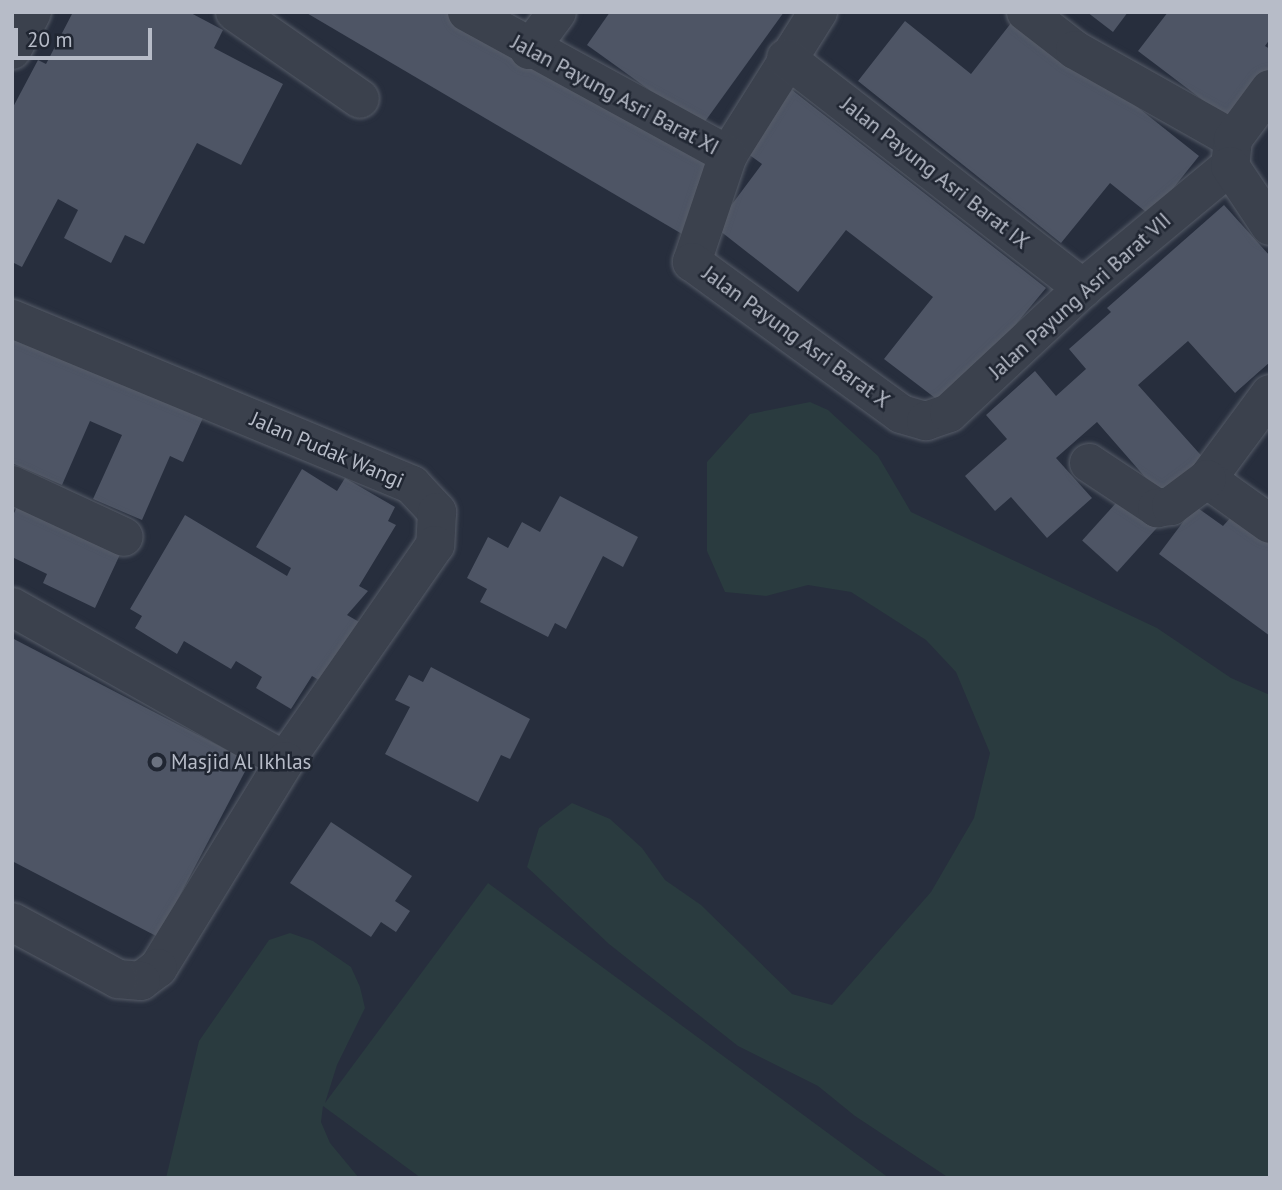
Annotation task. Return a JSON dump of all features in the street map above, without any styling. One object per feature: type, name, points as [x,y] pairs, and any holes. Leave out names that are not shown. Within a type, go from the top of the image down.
[{"type":"street","points":[[12,50],[32,12]]},
{"type":"street","points":[[235,12],[360,99]]},
{"type":"street","name":"Jalan Payung Asri Barat XI","points":[[467,12],[529,50],[728,155]]},
{"type":"street","points":[[529,50],[557,12]]},
{"type":"street","points":[[728,155],[786,58],[818,12]]},
{"type":"street","points":[[1027,12],[1075,50],[1232,153],[1270,226]]},
{"type":"street","name":"Jalan Payung Asri Barat IX","points":[[786,58],[1083,288]]},
{"type":"street","name":"Jalan Payung Asri Barat VII","points":[[926,421],[949,413],[1232,153],[1270,89]]},
{"type":"street","name":"Jalan Payung Asri Barat X","points":[[728,155],[692,261],[901,414],[926,421]]},
{"type":"street","name":"Jalan Pudak Wangi","points":[[12,319],[412,485],[437,512],[435,545],[285,761],[158,968],[141,981],[118,979],[12,922]]},
{"type":"street","points":[[1088,463],[1157,508],[1171,506],[1207,479],[1270,394]]},
{"type":"street","points":[[1207,479],[1270,524]]},
{"type":"street","points":[[12,485],[124,537]]},
{"type":"street","points":[[12,607],[285,761]]},
{"type":"shaded area","points":[[810,402],[828,410],[878,456],[911,512],[1157,628],[1231,678],[1270,695],[1270,1178],[949,1178],[855,1116],[818,1086],[738,1046],[609,944],[527,867],[539,828],[572,803],[610,819],[642,848],[665,880],[701,905],[792,994],[832,1005],[931,892],[974,818],[990,753],[956,672],[926,640],[851,592],[808,585],[766,596],[725,592],[707,551],[707,462],[750,414]]},
{"type":"shaded area","points":[[488,883],[889,1178],[421,1178],[323,1106],[321,1122],[330,1143],[359,1178],[166,1178],[199,1041],[269,940],[290,933],[313,941],[351,967],[360,987],[365,1008],[337,1065],[325,1103]]},
{"type":"building","points":[[73,12],[189,12],[223,30],[214,48],[283,84],[241,165],[197,143],[144,244],[125,235],[111,263],[64,238],[78,210],[58,199],[22,267],[12,262],[12,109],[38,60],[46,64]]},
{"type":"building","points":[[305,12],[450,12],[719,170],[682,234]]},
{"type":"building","points":[[610,12],[784,12],[701,127],[587,45]]},
{"type":"building","points":[[1087,12],[1128,12],[1113,32]]},
{"type":"building","points":[[1168,12],[1270,12],[1270,39],[1265,46],[1270,49],[1270,68],[1229,120],[1138,51]]},
{"type":"building","points":[[1019,13],[1199,156],[1151,216],[1110,183],[1061,243],[858,81],[905,21],[971,74]]},
{"type":"building","points":[[792,90],[1046,288],[947,407],[884,359],[933,297],[846,230],[798,292],[715,227],[762,164],[744,151]]},
{"type":"building","points":[[1224,205],[1270,256],[1270,362],[1235,393],[1188,341],[1138,385],[1207,462],[1165,500],[1097,422],[1056,458],[1092,498],[1047,538],[1011,497],[995,511],[965,476],[1007,439],[986,415],[1035,371],[1056,396],[1086,369],[1069,349],[1111,312],[1107,308]]},
{"type":"building","points":[[12,323],[207,409],[183,462],[170,456],[142,520],[93,499],[122,435],[90,421],[62,485],[12,463]]},
{"type":"building","points":[[302,469],[337,491],[345,478],[395,507],[388,521],[396,525],[359,586],[368,591],[347,615],[361,623],[324,683],[312,676],[291,709],[256,688],[262,677],[236,661],[231,669],[184,641],[177,654],[135,628],[142,616],[130,609],[185,515],[287,576],[291,568],[256,547]]},
{"type":"building","points":[[1125,493],[1160,524],[1117,572],[1082,541]]},
{"type":"building","points":[[560,496],[638,537],[623,567],[603,556],[566,629],[555,623],[548,637],[480,602],[487,589],[467,578],[488,537],[508,548],[522,522],[540,532]]},
{"type":"building","points":[[21,499],[123,548],[95,608],[43,583],[47,574],[12,557],[12,517]]},
{"type":"building","points":[[1195,506],[1223,526],[1232,516],[1270,545],[1270,636],[1159,554]]},
{"type":"building","points":[[12,638],[250,762],[158,937],[12,861]]},
{"type":"building","points":[[431,667],[530,719],[510,759],[501,755],[478,802],[385,754],[410,707],[395,700],[409,675],[423,682]]},
{"type":"building","points":[[331,822],[412,876],[395,901],[410,911],[396,932],[381,922],[371,937],[290,883]]},
{"type":"place","name":"Masjid Al Ikhlas","points":[[157,762]]}]
